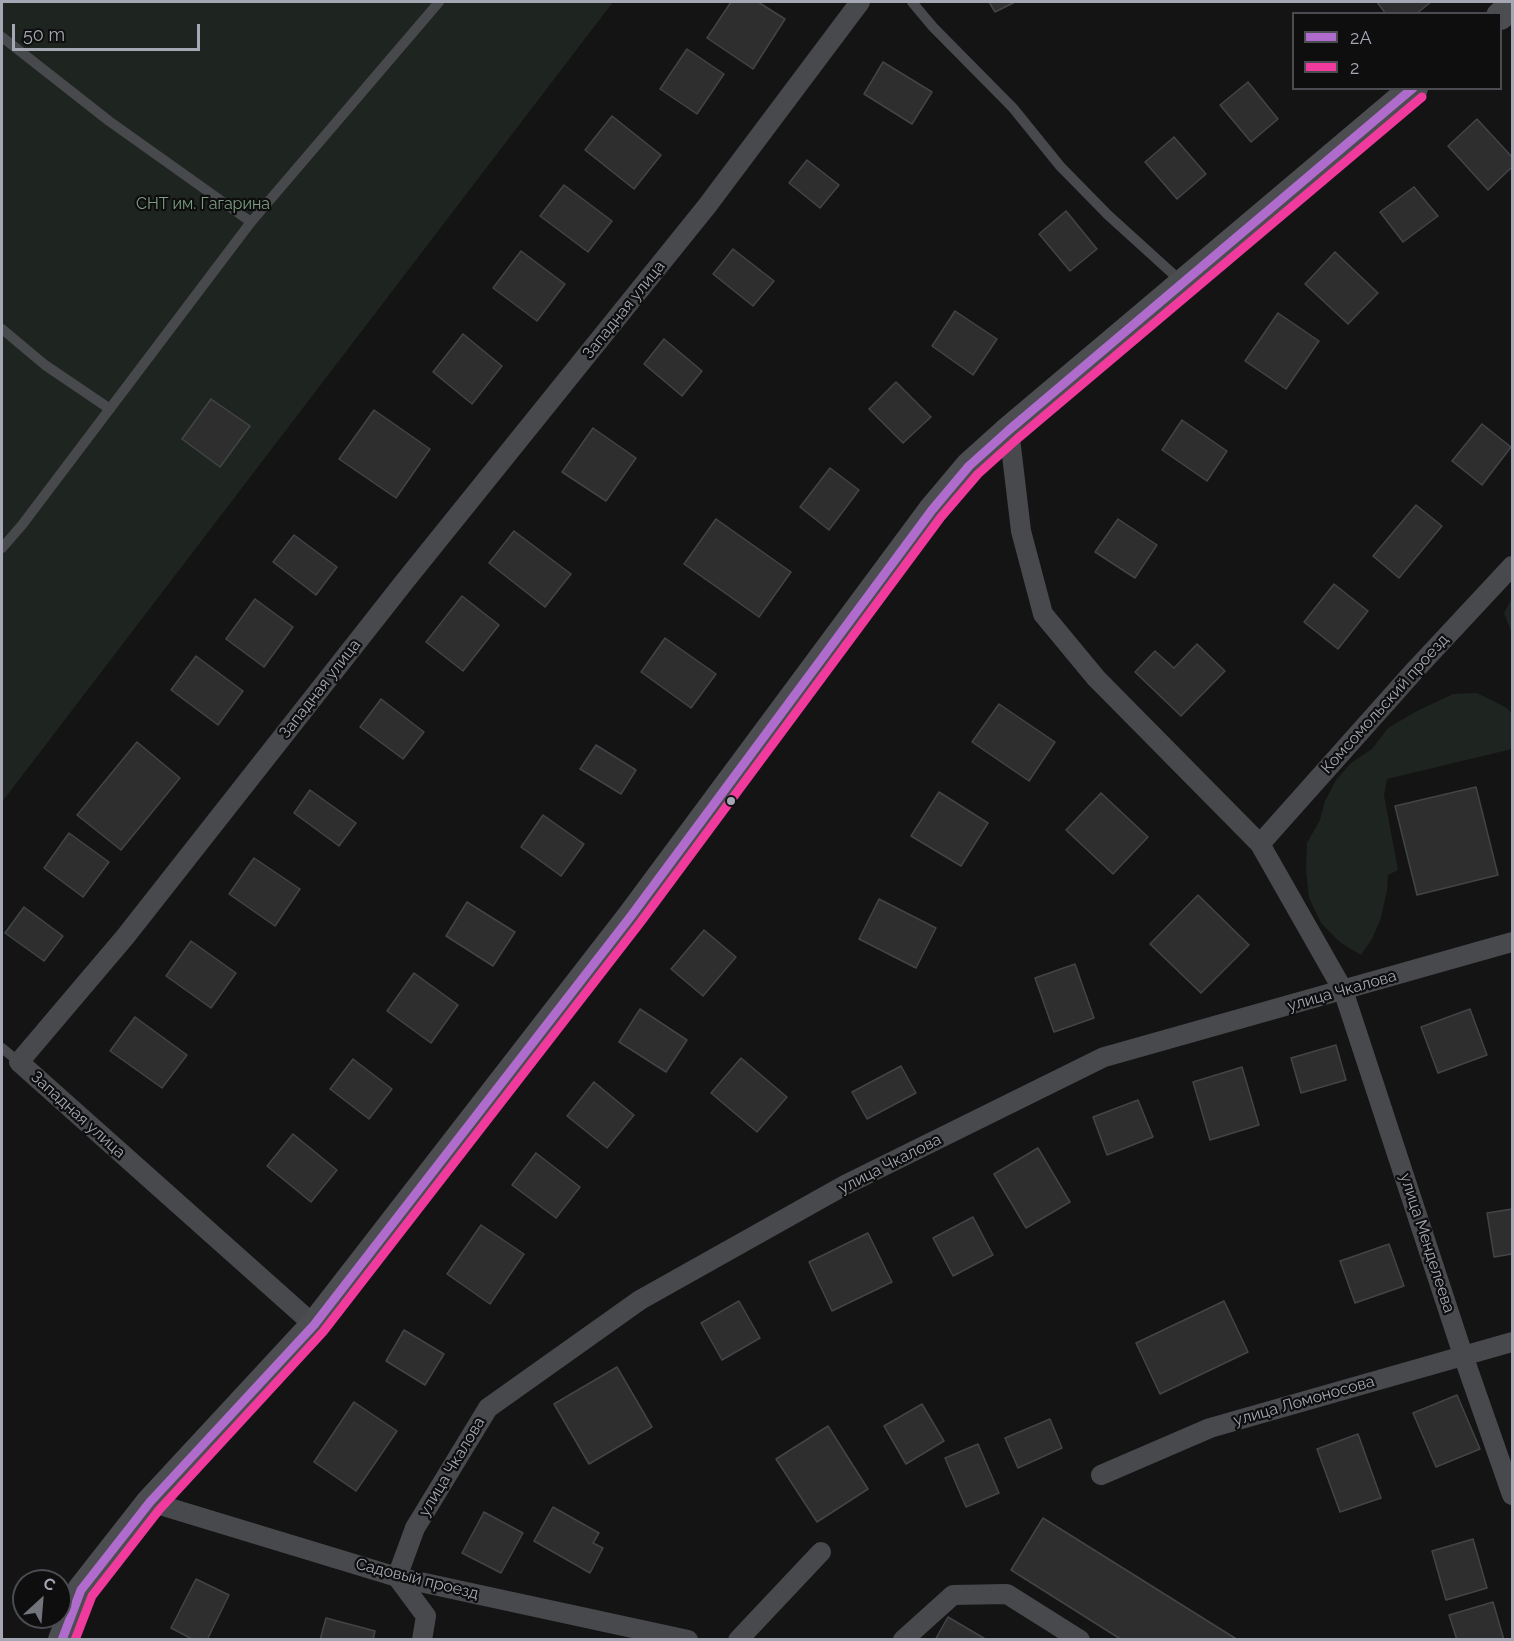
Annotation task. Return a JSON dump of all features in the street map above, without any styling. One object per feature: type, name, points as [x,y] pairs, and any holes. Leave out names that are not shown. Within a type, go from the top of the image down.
[{"type":"street","name":"Западная улица","points":[[314,1325],[20,1062],[125,937],[390,600],[707,206],[860,2]]},
{"type":"street","points":[[62,1640],[81,1590],[150,1502],[314,1325],[632,916],[932,510],[969,466],[1412,90]]},
{"type":"street","name":"улица Менделеева","points":[[1009,430],[1021,531],[1043,614],[1096,678],[1260,844],[1343,990],[1463,1355],[1512,1495]]},
{"type":"street","name":"Комсомольский проезд","points":[[1260,844],[1416,669],[1512,566]]},
{"type":"street","name":"улица Чкалова","points":[[397,1576],[415,1528],[488,1408],[640,1300],[846,1185],[1104,1056],[1512,942]]},
{"type":"street","name":"улица Ломоносова","points":[[1101,1475],[1210,1428],[1512,1342]]},
{"type":"street","name":"Садовый проезд","points":[[150,1502],[397,1576],[688,1640]]},
{"type":"street","points":[[738,1640],[821,1552]]},
{"type":"street","points":[[397,1576],[426,1616],[422,1640]]},
{"type":"street","points":[[903,1640],[953,1595],[996,1594],[1007,1594],[1080,1640]]},
{"type":"lane","points":[[2,548],[22,525],[252,222],[439,2]]},
{"type":"lane","points":[[912,2],[933,27],[1013,108],[1060,166],[1108,215],[1183,283]]},
{"type":"lane","points":[[2,37],[109,121],[252,222]]},
{"type":"lane","points":[[2,330],[45,364],[110,409]]},
{"type":"lane","points":[[2,1048],[20,1062]]},
{"type":"green space","name":"СНТ им. Гагарина","points":[[2,2],[613,2],[2,802]]},
{"type":"green space","points":[[1512,598],[1512,634],[1504,613]]},
{"type":"green space","points":[[1477,693],[1507,708],[1512,714],[1512,749],[1387,779],[1384,795],[1398,870],[1388,875],[1381,918],[1372,939],[1361,955],[1341,943],[1321,923],[1309,898],[1306,869],[1307,843],[1320,820],[1325,801],[1336,780],[1351,763],[1372,749],[1388,728],[1453,694]]},
{"type":"building","points":[[731,2],[758,2],[785,19],[753,69],[707,38]]},
{"type":"building","points":[[989,2],[1015,2],[995,12]]},
{"type":"building","points":[[1377,2],[1431,2],[1418,12],[1384,12]]},
{"type":"building","points":[[687,49],[724,74],[697,114],[660,89]]},
{"type":"building","points":[[883,62],[932,92],[912,124],[864,94]]},
{"type":"building","points":[[1248,82],[1278,119],[1251,142],[1220,105]]},
{"type":"building","points":[[612,116],[661,155],[634,189],[585,150]]},
{"type":"building","points":[[1477,119],[1512,157],[1512,167],[1488,190],[1448,146]]},
{"type":"building","points":[[1174,137],[1206,174],[1177,199],[1145,162]]},
{"type":"building","points":[[807,160],[839,185],[820,208],[789,183]]},
{"type":"building","points":[[564,185],[612,221],[588,252],[540,216]]},
{"type":"building","points":[[1414,187],[1438,216],[1403,242],[1380,212]]},
{"type":"building","points":[[1066,211],[1097,249],[1070,271],[1039,234]]},
{"type":"building","points":[[733,249],[774,281],[753,306],[713,274]]},
{"type":"building","points":[[521,251],[565,284],[537,321],[493,288]]},
{"type":"building","points":[[1335,252],[1378,293],[1348,324],[1305,284]]},
{"type":"building","points":[[955,311],[997,339],[973,375],[932,346]]},
{"type":"building","points":[[1278,313],[1319,341],[1286,389],[1245,361]]},
{"type":"building","points":[[463,334],[502,366],[472,404],[433,372]]},
{"type":"building","points":[[664,339],[702,371],[682,396],[644,364]]},
{"type":"building","points":[[896,382],[931,417],[903,443],[869,409]]},
{"type":"building","points":[[211,399],[250,426],[220,467],[182,439]]},
{"type":"building","points":[[374,410],[430,449],[396,498],[339,459]]},
{"type":"building","points":[[1182,420],[1227,451],[1207,481],[1162,450]]},
{"type":"building","points":[[1482,424],[1511,447],[1482,485],[1452,461]]},
{"type":"building","points":[[593,428],[636,458],[606,501],[562,472]]},
{"type":"building","points":[[830,468],[859,490],[829,530],[800,507]]},
{"type":"building","points":[[1416,505],[1442,526],[1399,578],[1373,556]]},
{"type":"building","points":[[716,519],[791,572],[759,617],[684,564]]},
{"type":"building","points":[[1118,519],[1157,545],[1135,578],[1095,552]]},
{"type":"building","points":[[514,531],[571,574],[545,607],[489,563]]},
{"type":"building","points":[[294,535],[337,567],[316,595],[273,562]]},
{"type":"building","points":[[1334,584],[1368,611],[1338,649],[1304,622]]},
{"type":"building","points":[[462,596],[499,625],[463,671],[426,642]]},
{"type":"building","points":[[255,599],[293,627],[264,667],[226,639]]},
{"type":"building","points":[[665,638],[716,674],[691,708],[641,672]]},
{"type":"building","points":[[1197,644],[1225,671],[1181,716],[1135,672],[1155,651],[1174,668]]},
{"type":"building","points":[[196,656],[243,691],[218,725],[171,690]]},
{"type":"building","points":[[381,699],[424,732],[403,759],[360,727]]},
{"type":"building","points":[[999,704],[1055,742],[1029,781],[972,742]]},
{"type":"building","points":[[137,742],[180,778],[121,850],[77,815]]},
{"type":"building","points":[[596,745],[636,770],[621,794],[580,769]]},
{"type":"building","points":[[1476,787],[1498,875],[1417,895],[1395,806]]},
{"type":"building","points":[[310,790],[356,823],[339,846],[294,813]]},
{"type":"building","points":[[939,792],[988,823],[961,866],[911,836]]},
{"type":"building","points":[[1101,793],[1148,837],[1113,874],[1066,830]]},
{"type":"building","points":[[543,815],[584,844],[561,876],[521,847]]},
{"type":"building","points":[[69,833],[109,862],[83,897],[44,868]]},
{"type":"building","points":[[254,858],[300,889],[275,926],[229,894]]},
{"type":"building","points":[[1198,895],[1249,945],[1201,993],[1150,944]]},
{"type":"building","points":[[879,899],[936,928],[916,968],[859,939]]},
{"type":"building","points":[[467,902],[515,932],[493,966],[446,936]]},
{"type":"building","points":[[24,907],[63,936],[44,961],[5,933]]},
{"type":"building","points":[[704,930],[736,957],[703,996],[671,969]]},
{"type":"building","points":[[191,941],[236,973],[211,1008],[166,976]]},
{"type":"building","points":[[1075,964],[1094,1018],[1054,1032],[1035,978]]},
{"type":"building","points":[[414,973],[458,1005],[431,1043],[387,1011]]},
{"type":"building","points":[[640,1009],[687,1040],[666,1072],[619,1042]]},
{"type":"building","points":[[1470,1009],[1487,1055],[1438,1073],[1421,1027]]},
{"type":"building","points":[[135,1017],[187,1055],[162,1088],[110,1051]]},
{"type":"building","points":[[1336,1045],[1346,1080],[1301,1093],[1291,1058]]},
{"type":"building","points":[[741,1058],[787,1097],[757,1132],[711,1093]]},
{"type":"building","points":[[353,1059],[392,1089],[369,1119],[330,1089]]},
{"type":"building","points":[[901,1066],[916,1093],[867,1119],[852,1092]]},
{"type":"building","points":[[1242,1067],[1259,1125],[1210,1140],[1193,1082]]},
{"type":"building","points":[[594,1082],[634,1115],[607,1148],[567,1116]]},
{"type":"building","points":[[1138,1100],[1153,1137],[1107,1155],[1093,1117]]},
{"type":"building","points":[[293,1134],[337,1170],[311,1202],[267,1166]]},
{"type":"building","points":[[1038,1148],[1070,1202],[1026,1228],[994,1174]]},
{"type":"building","points":[[536,1153],[580,1187],[556,1218],[512,1185]]},
{"type":"building","points":[[1512,1209],[1512,1254],[1494,1257],[1487,1213]]},
{"type":"building","points":[[973,1217],[993,1255],[953,1276],[933,1238]]},
{"type":"building","points":[[481,1225],[524,1254],[490,1304],[447,1274]]},
{"type":"building","points":[[868,1233],[892,1282],[832,1311],[809,1262]]},
{"type":"building","points":[[1389,1244],[1404,1286],[1355,1303],[1340,1261]]},
{"type":"building","points":[[739,1301],[760,1338],[722,1360],[701,1323]]},
{"type":"building","points":[[1224,1301],[1248,1352],[1160,1394],[1136,1343]]},
{"type":"building","points":[[404,1330],[444,1354],[425,1385],[386,1361]]},
{"type":"building","points":[[617,1367],[652,1427],[589,1464],[554,1404]]},
{"type":"building","points":[[1457,1395],[1480,1449],[1436,1467],[1413,1413]]},
{"type":"building","points":[[354,1402],[397,1431],[356,1491],[314,1462]]},
{"type":"building","points":[[922,1404],[944,1441],[906,1464],[884,1426]]},
{"type":"building","points":[[1050,1419],[1062,1448],[1018,1468],[1005,1438]]},
{"type":"building","points":[[828,1426],[868,1489],[817,1522],[776,1459]]},
{"type":"building","points":[[1358,1434],[1381,1498],[1340,1512],[1317,1449]]},
{"type":"building","points":[[978,1444],[999,1493],[966,1507],[945,1458]]},
{"type":"building","points":[[553,1507],[599,1533],[593,1543],[603,1548],[590,1573],[534,1541]]},
{"type":"building","points":[[484,1512],[523,1533],[501,1573],[462,1553]]},
{"type":"building","points":[[1043,1518],[1238,1640],[1122,1640],[1011,1570]]},
{"type":"building","points":[[1473,1539],[1487,1588],[1446,1600],[1432,1551]]},
{"type":"building","points":[[196,1579],[229,1595],[207,1640],[194,1640],[171,1628]]},
{"type":"building","points":[[1493,1602],[1504,1640],[1457,1640],[1449,1615]]},
{"type":"building","points":[[948,1617],[987,1640],[935,1640]]},
{"type":"building","points":[[326,1618],[375,1631],[373,1640],[320,1640]]},
{"type":"transit line","name":"2А","points":[[62,1640],[81,1590],[150,1502],[314,1325],[631,916],[932,510],[969,466],[1411,90]]},
{"type":"transit line","name":"2","points":[[75,1640],[92,1596],[159,1510],[323,1332],[640,923],[941,517],[978,474],[1422,97]]}]
